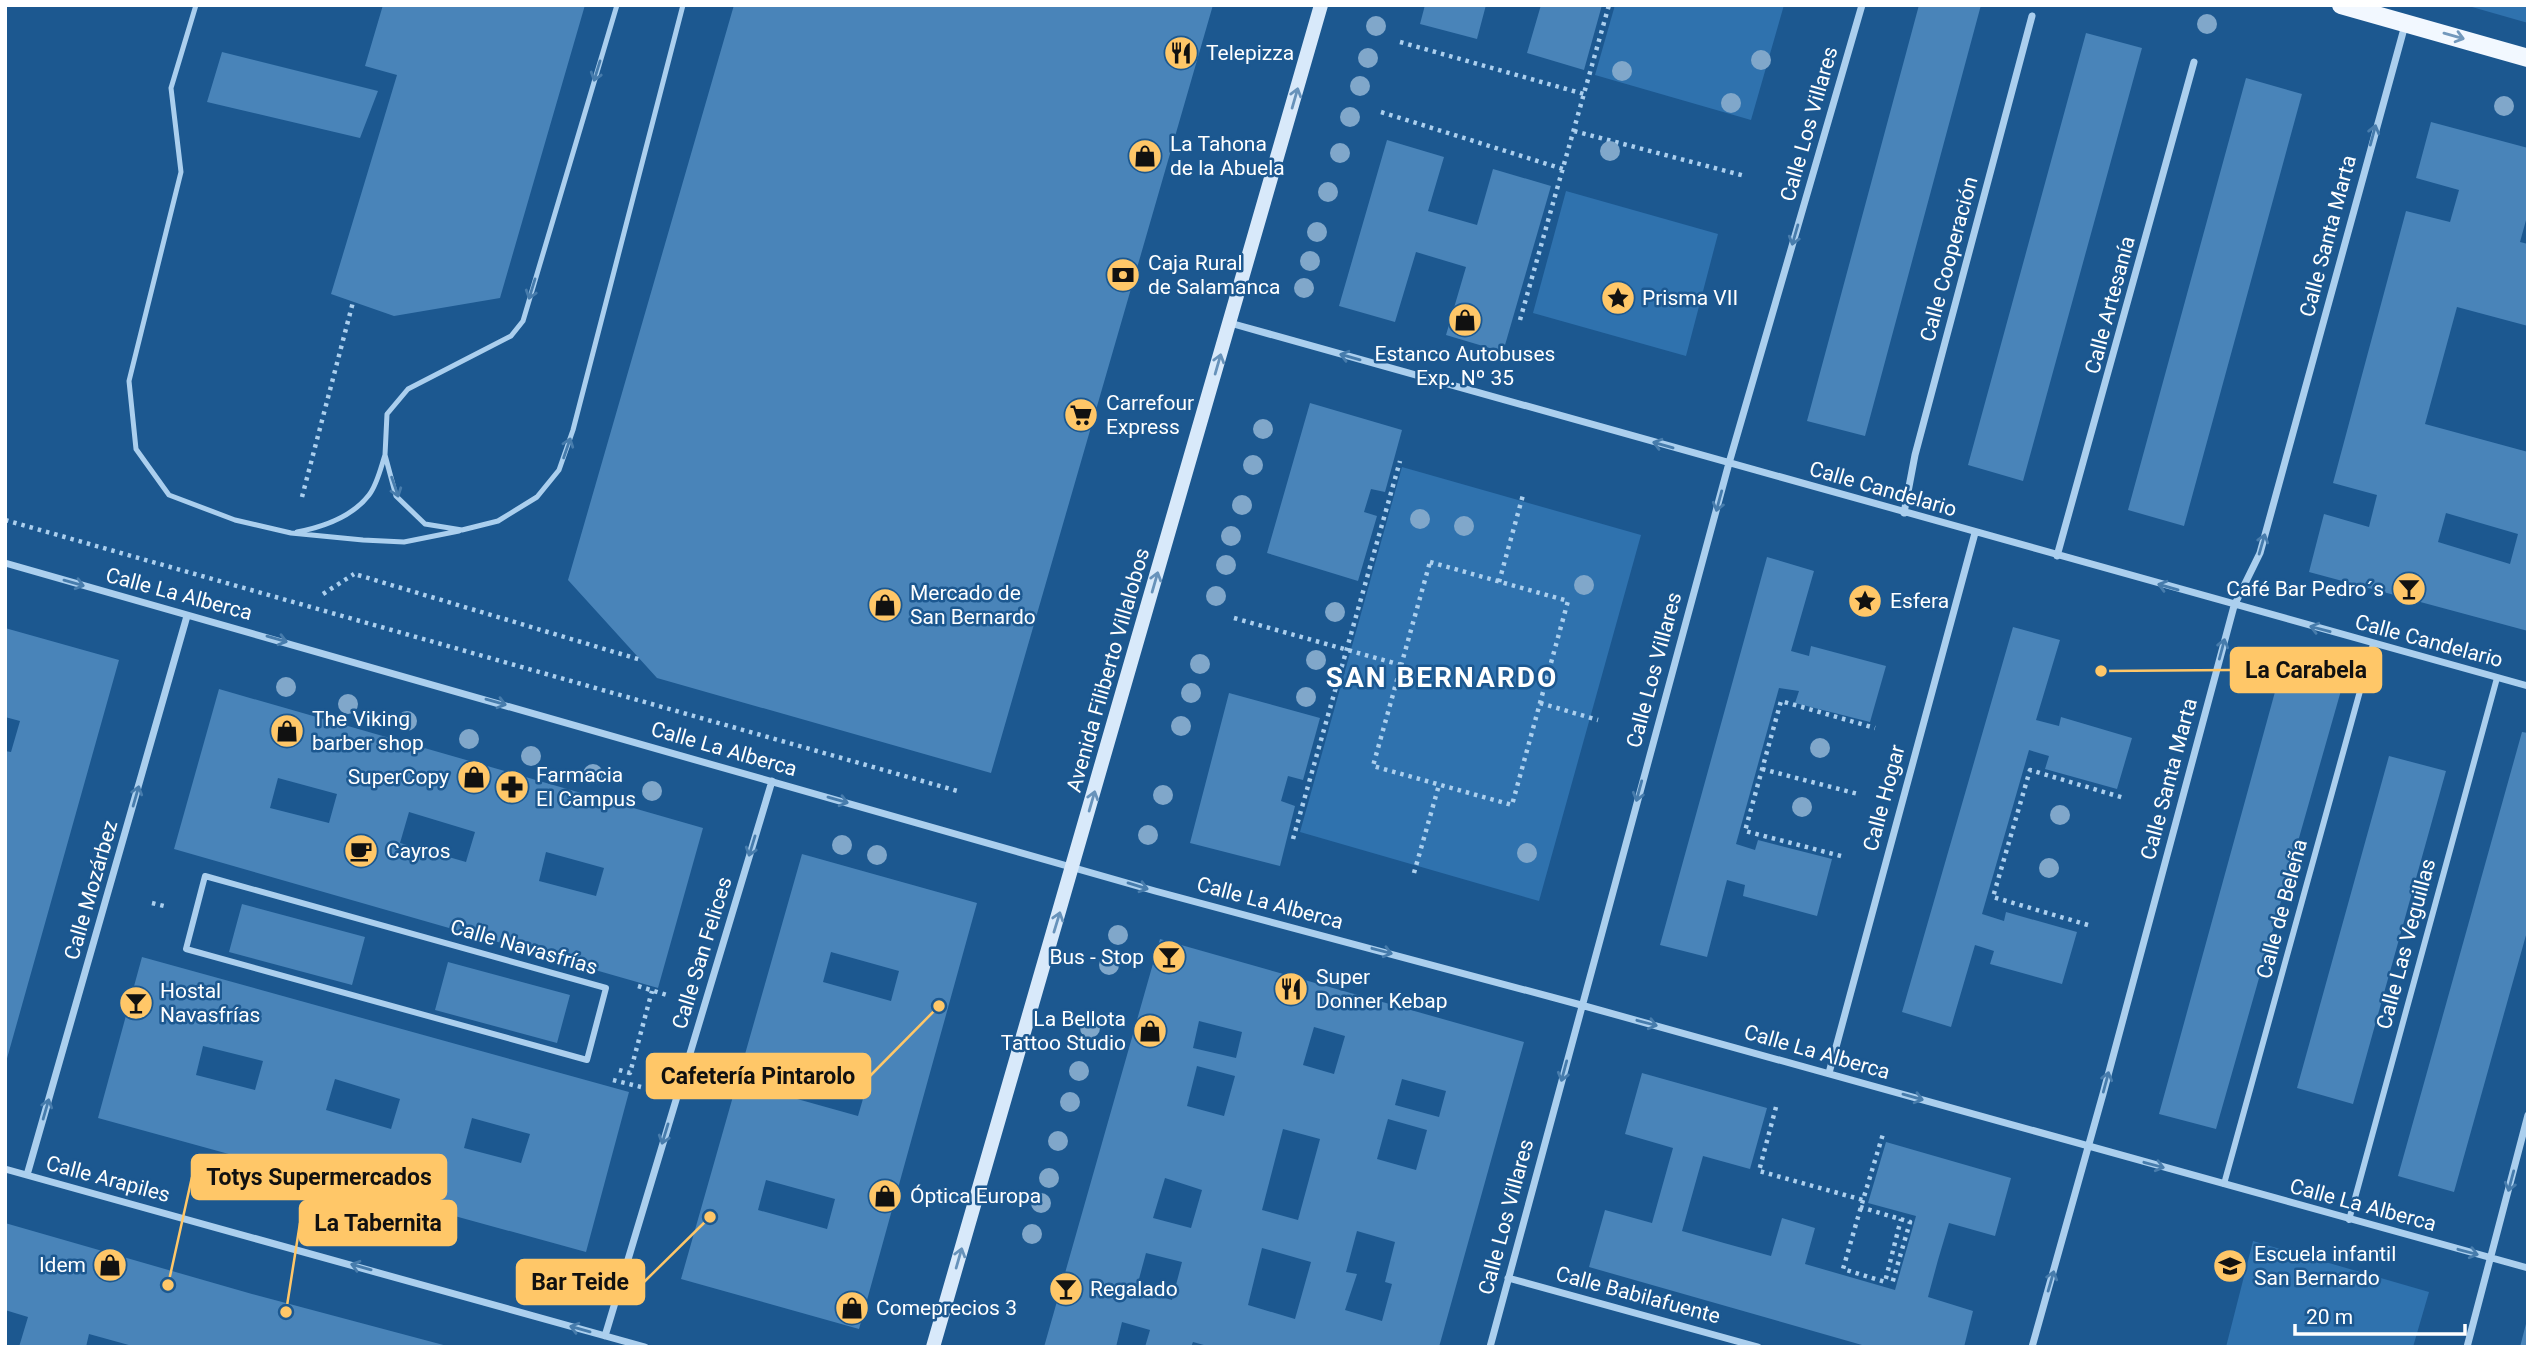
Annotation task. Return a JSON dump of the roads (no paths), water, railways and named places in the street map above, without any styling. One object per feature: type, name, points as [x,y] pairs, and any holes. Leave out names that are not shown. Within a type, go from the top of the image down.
[{"type":"main road","name":"Avenida Filiberto Villalobos","points":[[933,1347],[1321,5]]},
{"type":"main road","points":[[2341,5],[2528,58]]},
{"type":"street","name":"Calle Los Villares","points":[[1490,1347],[1729,463],[1862,5]]},
{"type":"street","name":"Calle Cooperación","points":[[1904,513],[1915,455],[2032,16]]},
{"type":"street","name":"Calle Santa Marta","points":[[2032,1347],[2234,606],[2260,553],[2406,22]]},
{"type":"street","name":"Calle Artesanía","points":[[2057,556],[2194,62]]},
{"type":"street","name":"Calle Candelario","points":[[1230,323],[2234,606],[2528,686]]},
{"type":"street","name":"Calle Hogar","points":[[1829,1073],[1975,533]]},
{"type":"street","name":"Calle La Alberca","points":[[5,564],[1073,866],[2528,1268]]},
{"type":"street","name":"Calle Mozárbez","points":[[27,1175],[187,616]]},
{"type":"street","name":"Calle de Beleña","points":[[2224,1184],[2373,644]]},
{"type":"street","name":"Calle Las Veguillas","points":[[2349,1220],[2497,678]]},
{"type":"street","name":"Calle San Felices","points":[[605,1336],[772,781]]},
{"type":"street","name":"Calle Navasfrías","points":[[205,876],[606,988],[597,1024],[587,1060],[186,949],[205,876]]},
{"type":"street","points":[[2467,1347],[2528,1115]]},
{"type":"street","name":"Calle Arapiles","points":[[5,1169],[645,1347]]},
{"type":"street","name":"Calle Babilafuente","points":[[1508,1278],[1758,1347]]},
{"type":"lane","points":[[196,5],[171,89],[181,172],[129,381],[136,449],[169,495],[235,520],[291,533],[404,542],[498,521],[537,497],[559,471],[573,430],[683,5]]},
{"type":"lane","points":[[291,533],[324,527],[351,511],[370,495],[385,455],[387,414],[408,389],[511,336],[523,321],[617,5]]},
{"type":"lane","points":[[385,455],[396,496],[425,524],[462,530]]},
{"type":"place","name":"Telepizza","points":[[1181,53]]},
{"type":"place","name":"La Tahona de la Abuela","points":[[1145,156]]},
{"type":"place","name":"Caja Rural de Salamanca","points":[[1123,275]]},
{"type":"place","name":"Prisma VII","points":[[1618,298]]},
{"type":"place","name":"Estanco Autobuses Exp. Nº 35","points":[[1465,320]]},
{"type":"place","name":"Carrefour Express","points":[[1081,415]]},
{"type":"place","name":"Café Bar Pedro´s","points":[[2409,589]]},
{"type":"place","name":"Esfera","points":[[1865,601]]},
{"type":"place","name":"Mercado de San Bernardo","points":[[885,605]]},
{"type":"place","name":"La Carabela","points":[[2101,671]]},
{"type":"place","name":"The Viking barber shop","points":[[287,731]]},
{"type":"place","name":"SuperCopy","points":[[474,777]]},
{"type":"place","name":"Farmacia El Campus","points":[[512,787]]},
{"type":"place","name":"Cayros","points":[[361,851]]},
{"type":"place","name":"Bus - Stop","points":[[1169,957]]},
{"type":"place","name":"Super Donner Kebap","points":[[1291,989]]},
{"type":"place","name":"Hostal Navasfrías","points":[[136,1003]]},
{"type":"place","name":"Cafetería Pintarolo","points":[[939,1006]]},
{"type":"place","name":"La Bellota Tattoo Studio","points":[[1150,1031]]},
{"type":"place","name":"Óptica Europa","points":[[885,1196]]},
{"type":"place","name":"Bar Teide","points":[[710,1217]]},
{"type":"place","name":"Idem","points":[[110,1265]]},
{"type":"place","name":"Escuela infantil San Bernardo","points":[[2230,1266]]},
{"type":"place","name":"Totys Supermercados","points":[[168,1285]]},
{"type":"place","name":"Regalado","points":[[1066,1289]]},
{"type":"place","name":"Comeprecios 3","points":[[852,1308]]},
{"type":"place","name":"La Tabernita","points":[[286,1312]]},
{"type":"district","name":"SAN BERNARDO","points":[[1442,677]]}]
